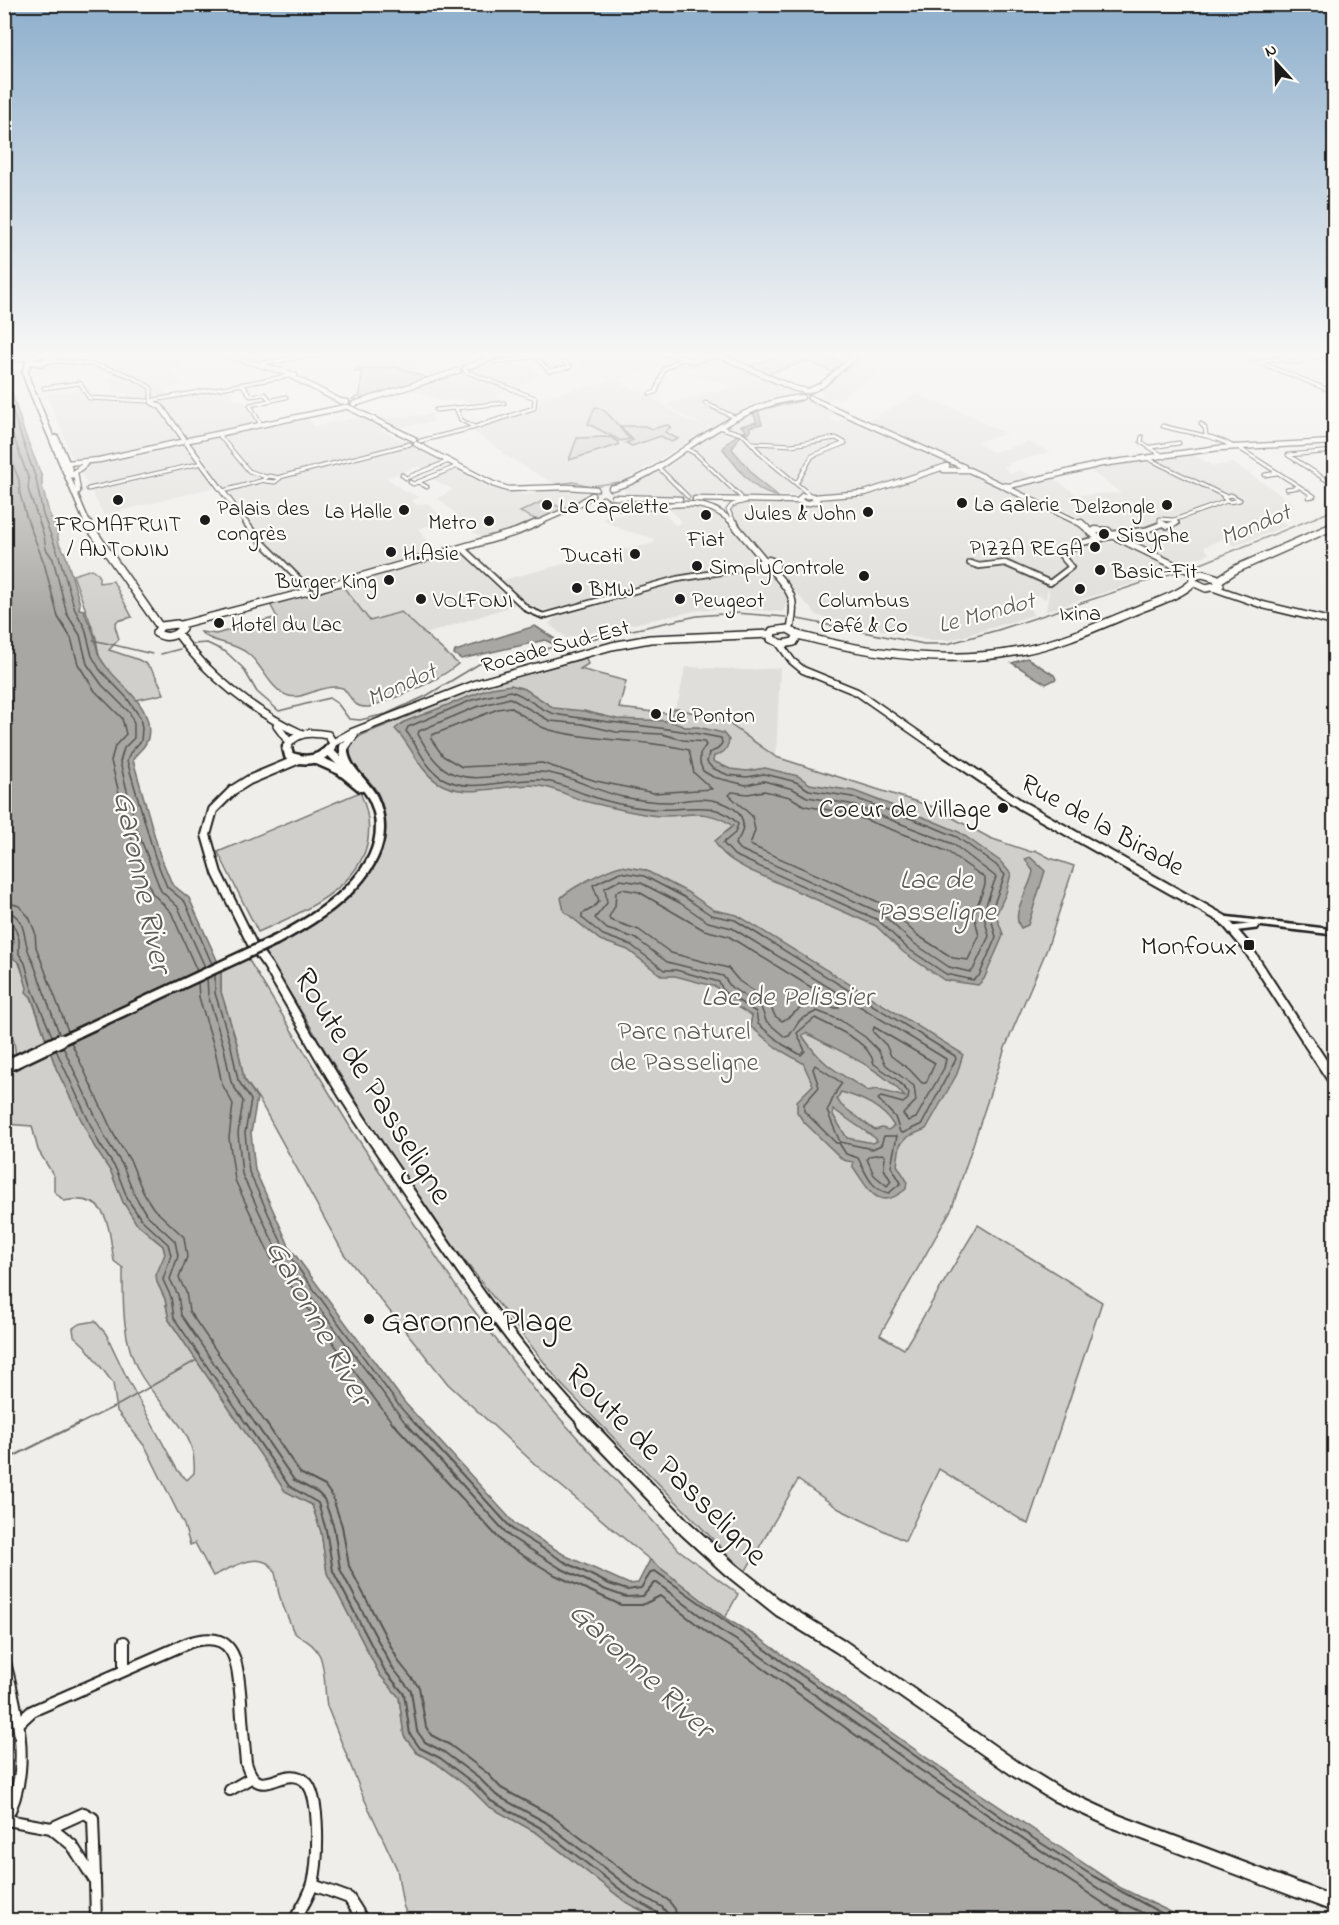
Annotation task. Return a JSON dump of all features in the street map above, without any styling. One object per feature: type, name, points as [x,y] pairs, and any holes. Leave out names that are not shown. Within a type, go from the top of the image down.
[{"type":"main road","points":[[53,442],[88,527],[160,627]]},
{"type":"main road","points":[[56,442],[104,545],[143,599],[158,616],[179,629],[192,652],[240,694],[281,724],[302,734]]},
{"type":"main road","points":[[774,639],[780,628],[793,635],[860,648],[945,657],[998,655],[1048,644],[1172,595],[1191,585],[1199,574],[1209,575],[1236,569],[1335,526]]},
{"type":"main road","points":[[1172,595],[1218,584],[1236,569]]},
{"type":"main road","points":[[1209,575],[1218,584]]},
{"type":"main road","points":[[1193,580],[1202,587]]},
{"type":"main road","points":[[168,624],[160,627],[156,632],[157,635],[169,636],[278,727],[289,742],[287,753],[297,760],[322,760],[346,774],[366,795],[374,813],[374,844],[358,875],[338,898],[306,921],[275,938]]},
{"type":"main road","points":[[169,636],[179,629]]},
{"type":"main road","name":"Rocade Sud-Est","points":[[302,734],[316,732],[328,735],[350,730],[408,711],[479,683],[612,646],[650,639],[716,636],[774,639],[793,635]]},
{"type":"main road","points":[[4,1066],[275,938],[330,908],[353,886],[368,865],[378,836],[378,816],[371,795],[364,782],[343,759],[343,748],[354,735],[408,711]]},
{"type":"main road","name":"Rocade Sud-Est","points":[[315,759],[331,747],[408,711]]},
{"type":"main road","points":[[289,742],[302,734]]},
{"type":"main road","points":[[328,735],[331,747],[371,795]]},
{"type":"street","points":[[78,491],[75,472],[82,465],[181,442]]},
{"type":"street","points":[[186,442],[257,537],[312,593],[317,589],[517,532],[615,495],[769,499]]},
{"type":"street","points":[[225,442],[249,471],[275,482],[279,477],[412,442]]},
{"type":"street","points":[[416,442],[494,484],[520,491],[577,488],[594,492],[625,485]]},
{"type":"street","points":[[615,495],[625,485],[696,442]]},
{"type":"street","points":[[753,443],[792,445],[812,442]]},
{"type":"street","points":[[795,482],[798,481],[812,456],[845,443],[843,442]]},
{"type":"street","points":[[912,442],[976,473]]},
{"type":"street","points":[[1143,442],[1165,457]]},
{"type":"street","points":[[1225,442],[1314,496],[1309,497]]},
{"type":"street","points":[[1313,442],[1324,452]]},
{"type":"street","points":[[1009,485],[1101,464],[1233,446],[1335,442]]},
{"type":"street","points":[[753,443],[763,456],[814,498],[865,493],[958,464],[1032,497]]},
{"type":"street","points":[[1150,447],[1179,443]]},
{"type":"street","points":[[919,445],[947,460],[945,468]]},
{"type":"street","points":[[687,448],[741,497]]},
{"type":"street","points":[[1335,452],[1291,453],[1288,455],[1335,485]]},
{"type":"street","points":[[970,562],[979,566],[1005,563],[1046,582],[1053,582],[1070,569],[1060,554],[1085,542],[1104,539],[1110,533],[1146,530],[1162,524],[1174,525],[1176,523],[1174,520],[1226,498],[1149,459]]},
{"type":"street","points":[[67,463],[99,460]]},
{"type":"street","points":[[1247,462],[1258,460]]},
{"type":"street","points":[[402,476],[406,478],[450,461]]},
{"type":"street","points":[[88,489],[202,463]]},
{"type":"street","points":[[410,482],[418,482],[458,466]]},
{"type":"street","points":[[658,467],[664,470],[688,497]]},
{"type":"street","points":[[945,468],[965,470],[1009,485],[1172,564],[1199,574]]},
{"type":"street","points":[[1265,475],[1277,473]]},
{"type":"street","points":[[223,491],[265,479]]},
{"type":"street","points":[[996,480],[1081,523],[1092,533],[1130,546],[1193,580]]},
{"type":"street","points":[[418,482],[427,487]]},
{"type":"street","points":[[801,487],[801,498]]},
{"type":"street","points":[[1287,489],[1299,487]]},
{"type":"street","points":[[611,488],[615,495],[614,506]]},
{"type":"street","points":[[594,492],[614,506],[630,508],[703,505],[723,513],[741,534]]},
{"type":"street","points":[[462,548],[530,527],[580,504],[594,492]]},
{"type":"street","points":[[615,495],[801,498],[809,505],[814,498]]},
{"type":"street","points":[[761,563],[729,514],[730,507],[741,501],[801,498]]},
{"type":"street","points":[[1085,542],[1092,533],[1100,529]]},
{"type":"street","points":[[462,548],[527,609],[543,616],[677,579],[761,563],[776,563],[777,566],[771,569],[793,596],[795,607],[791,655],[796,665]]},
{"type":"street","points":[[1218,584],[1240,597],[1295,614],[1335,622]]},
{"type":"street","points":[[179,629],[307,590]]},
{"type":"street","points":[[780,628],[788,622],[795,607]]},
{"type":"street","name":"Rue de la Birade","points":[[774,639],[796,665],[811,675],[857,693],[1021,805],[1223,919],[1297,1022],[1335,1081]]},
{"type":"street","points":[[262,773],[287,753]]},
{"type":"street","points":[[262,773],[297,760]]},
{"type":"street","name":"Route de Passeligne","points":[[262,773],[224,797],[211,814],[206,835],[217,873],[252,944],[268,966],[327,1064],[333,1079],[471,1284],[559,1396],[686,1529],[730,1569],[780,1609],[840,1646],[1017,1770],[1056,1794],[1170,1843],[1335,1904]]},
{"type":"street","points":[[1223,919],[1335,932]]},
{"type":"street","points":[[1232,929],[1272,926]]},
{"type":"street","points":[[19,1723],[32,1711],[201,1638],[214,1638],[224,1642],[231,1649],[238,1666],[246,1763],[251,1778],[257,1783],[264,1784],[285,1777],[297,1777],[304,1780],[310,1788],[318,1842],[318,1859],[313,1885],[301,1912],[294,1920]]},
{"type":"street","points":[[124,1642],[124,1670]]},
{"type":"street","points":[[4,1658],[19,1723],[17,1794],[6,1821],[51,1828],[72,1845],[95,1881]]},
{"type":"street","points":[[230,1790],[251,1778]]},
{"type":"street","points":[[51,1828],[84,1814],[93,1818],[95,1824],[96,1920]]},
{"type":"street","points":[[313,1885],[349,1898],[361,1917]]},
{"type":"shaded area","points":[[66,442],[405,442],[445,462],[425,469],[419,466],[387,478],[403,490],[420,497],[412,500],[417,505],[427,503],[443,518],[451,519],[418,529],[428,542],[424,543],[433,555],[318,585],[310,585],[274,550],[223,485],[104,515]]},
{"type":"shaded area","points":[[489,442],[688,442],[624,481],[592,485],[553,483],[501,453],[503,451]]},
{"type":"shaded area","points":[[700,442],[907,442],[947,462],[946,465],[858,493],[759,496],[630,495],[624,491],[626,487],[658,470]]},
{"type":"shaded area","points":[[917,442],[978,442],[993,452],[1029,442],[1050,452],[1008,463],[1010,465],[1003,467],[1011,473],[1020,470],[1036,478],[1003,481]]},
{"type":"shaded area","points":[[1193,454],[1213,466],[1233,463],[1295,505],[1275,512],[1278,515],[1272,517],[1288,525],[1235,546],[1222,539],[1204,547],[1209,553],[1207,555],[1178,564],[1017,488],[1017,484],[1052,477],[1077,495],[1121,493],[1089,470]]},
{"type":"shaded area","points":[[456,467],[489,484],[524,495],[574,489],[590,496],[566,509],[543,501],[520,512],[539,521],[487,540],[453,519],[456,514],[438,498],[453,490],[431,478]]},
{"type":"shaded area","points":[[949,470],[972,472],[1088,530],[1088,536],[1095,540],[1121,544],[1173,568],[1165,573],[1046,611],[1048,588],[1046,599],[1037,595],[1028,602],[1033,615],[951,640],[927,640],[818,616],[776,572],[778,569],[763,557],[731,513],[732,508],[737,504],[751,502],[799,501],[809,505],[819,501],[857,497],[864,501],[859,497],[879,493]]},
{"type":"shaded area","points":[[701,507],[717,514],[760,559],[754,565],[662,582],[556,610],[534,610],[499,581],[624,548],[627,550],[653,543],[655,539],[621,529],[604,520],[605,517],[661,509],[675,525],[682,523],[669,508]]},
{"type":"shaded area","points":[[459,551],[515,605],[426,634],[401,612],[370,621],[341,584]]},
{"type":"shaded area","points":[[754,568],[768,572],[788,599],[783,612],[726,608],[695,611],[566,638],[549,624],[559,613],[656,586]]},
{"type":"shaded area","points":[[685,667],[749,670],[780,668],[776,757],[725,721],[674,709],[679,699]]},
{"type":"green space","points":[[576,442],[618,442],[618,445],[569,460]]},
{"type":"green space","points":[[629,442],[644,442],[632,446],[626,443]]},
{"type":"green space","points":[[543,501],[566,509],[539,521],[520,512]]},
{"type":"green space","points":[[92,569],[99,575],[99,583],[113,581],[132,617],[117,621],[115,626],[119,639],[109,650],[138,660],[150,667],[164,694],[136,700],[112,676],[99,656],[96,638],[73,575]]},
{"type":"green space","points":[[341,584],[370,621],[401,612],[458,664],[438,678],[415,689],[364,707],[354,702],[343,688],[328,688],[295,697],[282,693],[242,649],[205,636],[201,632],[216,634],[277,617],[270,604],[300,596],[314,595]]},
{"type":"green space","name":"Parc naturel de Passeligne","points":[[586,658],[588,664],[580,669],[626,681],[619,708],[672,714],[674,709],[679,709],[725,721],[776,757],[933,807],[990,838],[1031,852],[1035,850],[1074,866],[1047,949],[1005,1048],[952,1208],[880,1335],[904,1349],[978,1225],[1102,1302],[1028,1524],[939,1469],[905,1541],[839,1509],[798,1480],[745,1572],[561,1384],[454,1247],[377,1135],[264,951],[286,940],[332,910],[353,892],[370,872],[382,850],[386,825],[380,798],[373,785],[352,764],[344,752],[349,743],[362,735],[478,687]]},
{"type":"green space","points":[[360,792],[368,820],[367,844],[359,864],[345,882],[326,897],[258,932],[218,852]]},
{"type":"green space","points":[[4,917],[14,941],[11,949],[19,963],[56,1068],[94,1146],[111,1172],[123,1202],[153,1238],[163,1246],[165,1254],[157,1282],[165,1299],[169,1320],[285,1491],[312,1505],[321,1532],[327,1573],[380,1675],[399,1697],[404,1736],[417,1753],[436,1763],[472,1790],[488,1806],[537,1833],[626,1902],[659,1920],[409,1920],[403,1905],[397,1869],[362,1794],[327,1706],[320,1656],[313,1646],[294,1632],[280,1598],[276,1576],[272,1568],[265,1562],[253,1560],[213,1576],[195,1543],[190,1545],[184,1525],[146,1448],[117,1411],[113,1383],[85,1346],[74,1336],[73,1328],[79,1324],[95,1321],[106,1334],[128,1380],[178,1471],[187,1480],[194,1473],[194,1457],[190,1443],[176,1419],[147,1385],[133,1360],[126,1334],[123,1268],[114,1261],[104,1215],[90,1202],[64,1201],[54,1191],[54,1176],[38,1150],[32,1126],[5,1124],[10,1092],[5,1089],[5,1074],[11,1072],[15,1050],[9,1019],[5,1017]]},
{"type":"green space","points":[[247,957],[352,1130],[459,1291],[537,1393],[679,1550],[738,1594],[725,1618],[650,1560],[537,1466],[448,1384],[344,1254],[258,1098],[244,1079],[237,1044],[221,992],[221,969]]},
{"type":"water","name":"Garonne River","points":[[4,442],[28,442],[42,477],[49,513],[57,531],[59,544],[65,553],[80,604],[79,609],[84,610],[100,658],[146,714],[149,726],[148,738],[133,760],[160,855],[172,884],[189,898],[221,969],[221,992],[237,1044],[244,1079],[257,1098],[251,1133],[255,1170],[290,1248],[405,1403],[516,1525],[566,1556],[629,1584],[638,1583],[650,1560],[725,1618],[762,1640],[927,1758],[1058,1846],[1121,1888],[1187,1920],[659,1920],[626,1902],[537,1833],[488,1806],[472,1790],[436,1763],[417,1753],[404,1736],[399,1697],[380,1675],[327,1573],[321,1532],[312,1505],[285,1491],[169,1320],[165,1299],[156,1275],[165,1254],[163,1246],[136,1223],[123,1202],[111,1172],[94,1146],[56,1068],[32,998],[26,992],[20,963],[14,959],[11,949],[14,941],[4,917],[4,828],[7,823],[4,812]]},
{"type":"water","points":[[728,442],[736,442],[732,449],[759,481],[777,496],[753,485],[723,449]]},
{"type":"water","points":[[535,626],[561,643],[553,644],[545,640],[461,659],[454,654],[455,651]]},
{"type":"water","points":[[1027,658],[1054,675],[1056,679],[1046,684],[1012,663]]},
{"type":"water","name":"Lac de Passeligne","points":[[511,685],[525,689],[554,708],[584,711],[617,719],[670,721],[685,727],[698,727],[723,733],[729,740],[728,746],[722,753],[714,756],[713,761],[730,769],[747,771],[765,768],[798,776],[810,784],[854,791],[959,832],[1000,861],[1011,874],[1006,893],[996,915],[1003,934],[1002,938],[984,979],[978,985],[944,980],[903,952],[876,926],[734,862],[721,851],[715,841],[733,826],[722,819],[702,814],[661,816],[643,814],[585,801],[540,786],[514,786],[475,791],[449,788],[430,776],[395,729],[404,722],[491,688]]},
{"type":"water","points":[[1030,857],[1045,871],[1028,925],[1021,928],[1018,922],[1019,908],[1033,871],[1025,859]]},
{"type":"water","name":"Lac de Pelissier","points":[[621,866],[645,870],[687,892],[714,910],[737,915],[963,1054],[957,1074],[926,1129],[907,1137],[900,1145],[897,1165],[907,1181],[906,1189],[888,1199],[875,1195],[853,1167],[853,1162],[843,1160],[803,1121],[797,1112],[797,1101],[813,1085],[803,1063],[778,1049],[750,1026],[752,1016],[718,995],[717,987],[675,976],[662,976],[628,950],[600,940],[564,911],[561,898],[565,894]],"holes":[[[806,1033],[872,1069],[905,1097],[876,1089],[868,1091],[839,1073],[809,1046],[802,1035]],[[841,1092],[864,1100],[878,1108],[894,1126],[888,1130],[882,1128],[875,1130],[841,1105],[837,1099]],[[833,1109],[877,1141],[873,1143],[847,1138],[833,1115]]]},
{"type":"waterway","points":[[544,486],[573,482],[591,486],[620,482]]},
{"type":"waterway","name":"Mondot","points":[[1191,568],[1334,510]]},
{"type":"waterway","name":"Le Mondot","points":[[798,619],[924,644],[947,644],[998,630],[1179,571]]},
{"type":"waterway","name":"Le Mondot","points":[[572,643],[697,616],[735,613],[786,617]]},
{"type":"waterway","name":"Mondot","points":[[93,640],[152,654]]},
{"type":"waterway","name":"Mondot","points":[[193,644],[207,643],[226,652],[243,668],[257,692],[279,711],[329,698],[338,704],[349,719],[360,720],[386,714],[426,696],[479,664],[537,650]]},
{"type":"waterway","points":[[541,650],[564,645]]},
{"type":"waterway","points":[[161,654],[180,649]]},
{"type":"waterway","points":[[77,1425],[120,1404],[195,1361]]},
{"type":"waterway","points":[[4,1461],[80,1423]]},
{"type":"place","name":"FROMAFRUIT / ANTONIN","points":[[118,500]]},
{"type":"place","name":"La Galerie","points":[[962,503]]},
{"type":"place","name":"La Capelette","points":[[547,505]]},
{"type":"place","name":"Delzongle","points":[[1167,505]]},
{"type":"place","name":"La Halle","points":[[404,510]]},
{"type":"place","name":"Jules & John","points":[[868,512]]},
{"type":"place","name":"Fiat","points":[[706,515]]},
{"type":"place","name":"Palais des congrès","points":[[205,520]]},
{"type":"place","name":"Metro","points":[[489,521]]},
{"type":"place","name":"Sisyphe","points":[[1104,534]]},
{"type":"place","name":"PIZZA REGA","points":[[1095,547]]},
{"type":"place","name":"H.Asie","points":[[391,552]]},
{"type":"place","name":"Ducati","points":[[635,554]]},
{"type":"place","name":"SimplyControle","points":[[697,566]]},
{"type":"place","name":"Basic-Fit","points":[[1100,570]]},
{"type":"place","name":"Columbus Café & Co","points":[[864,576]]},
{"type":"place","name":"Burger King","points":[[389,580]]},
{"type":"place","name":"BMW","points":[[577,588]]},
{"type":"place","name":"Ixina","points":[[1080,589]]},
{"type":"place","name":"VOLFONI","points":[[421,599]]},
{"type":"place","name":"Peugeot","points":[[680,599]]},
{"type":"place","name":"Hotel du Lac","points":[[219,623]]},
{"type":"place","name":"Le Ponton","points":[[656,714]]},
{"type":"place","name":"Coeur de Village","points":[[1003,808]]},
{"type":"place","name":"Monfoux","points":[[1249,945]]},
{"type":"place","name":"Garonne Plage","points":[[369,1319]]}]
